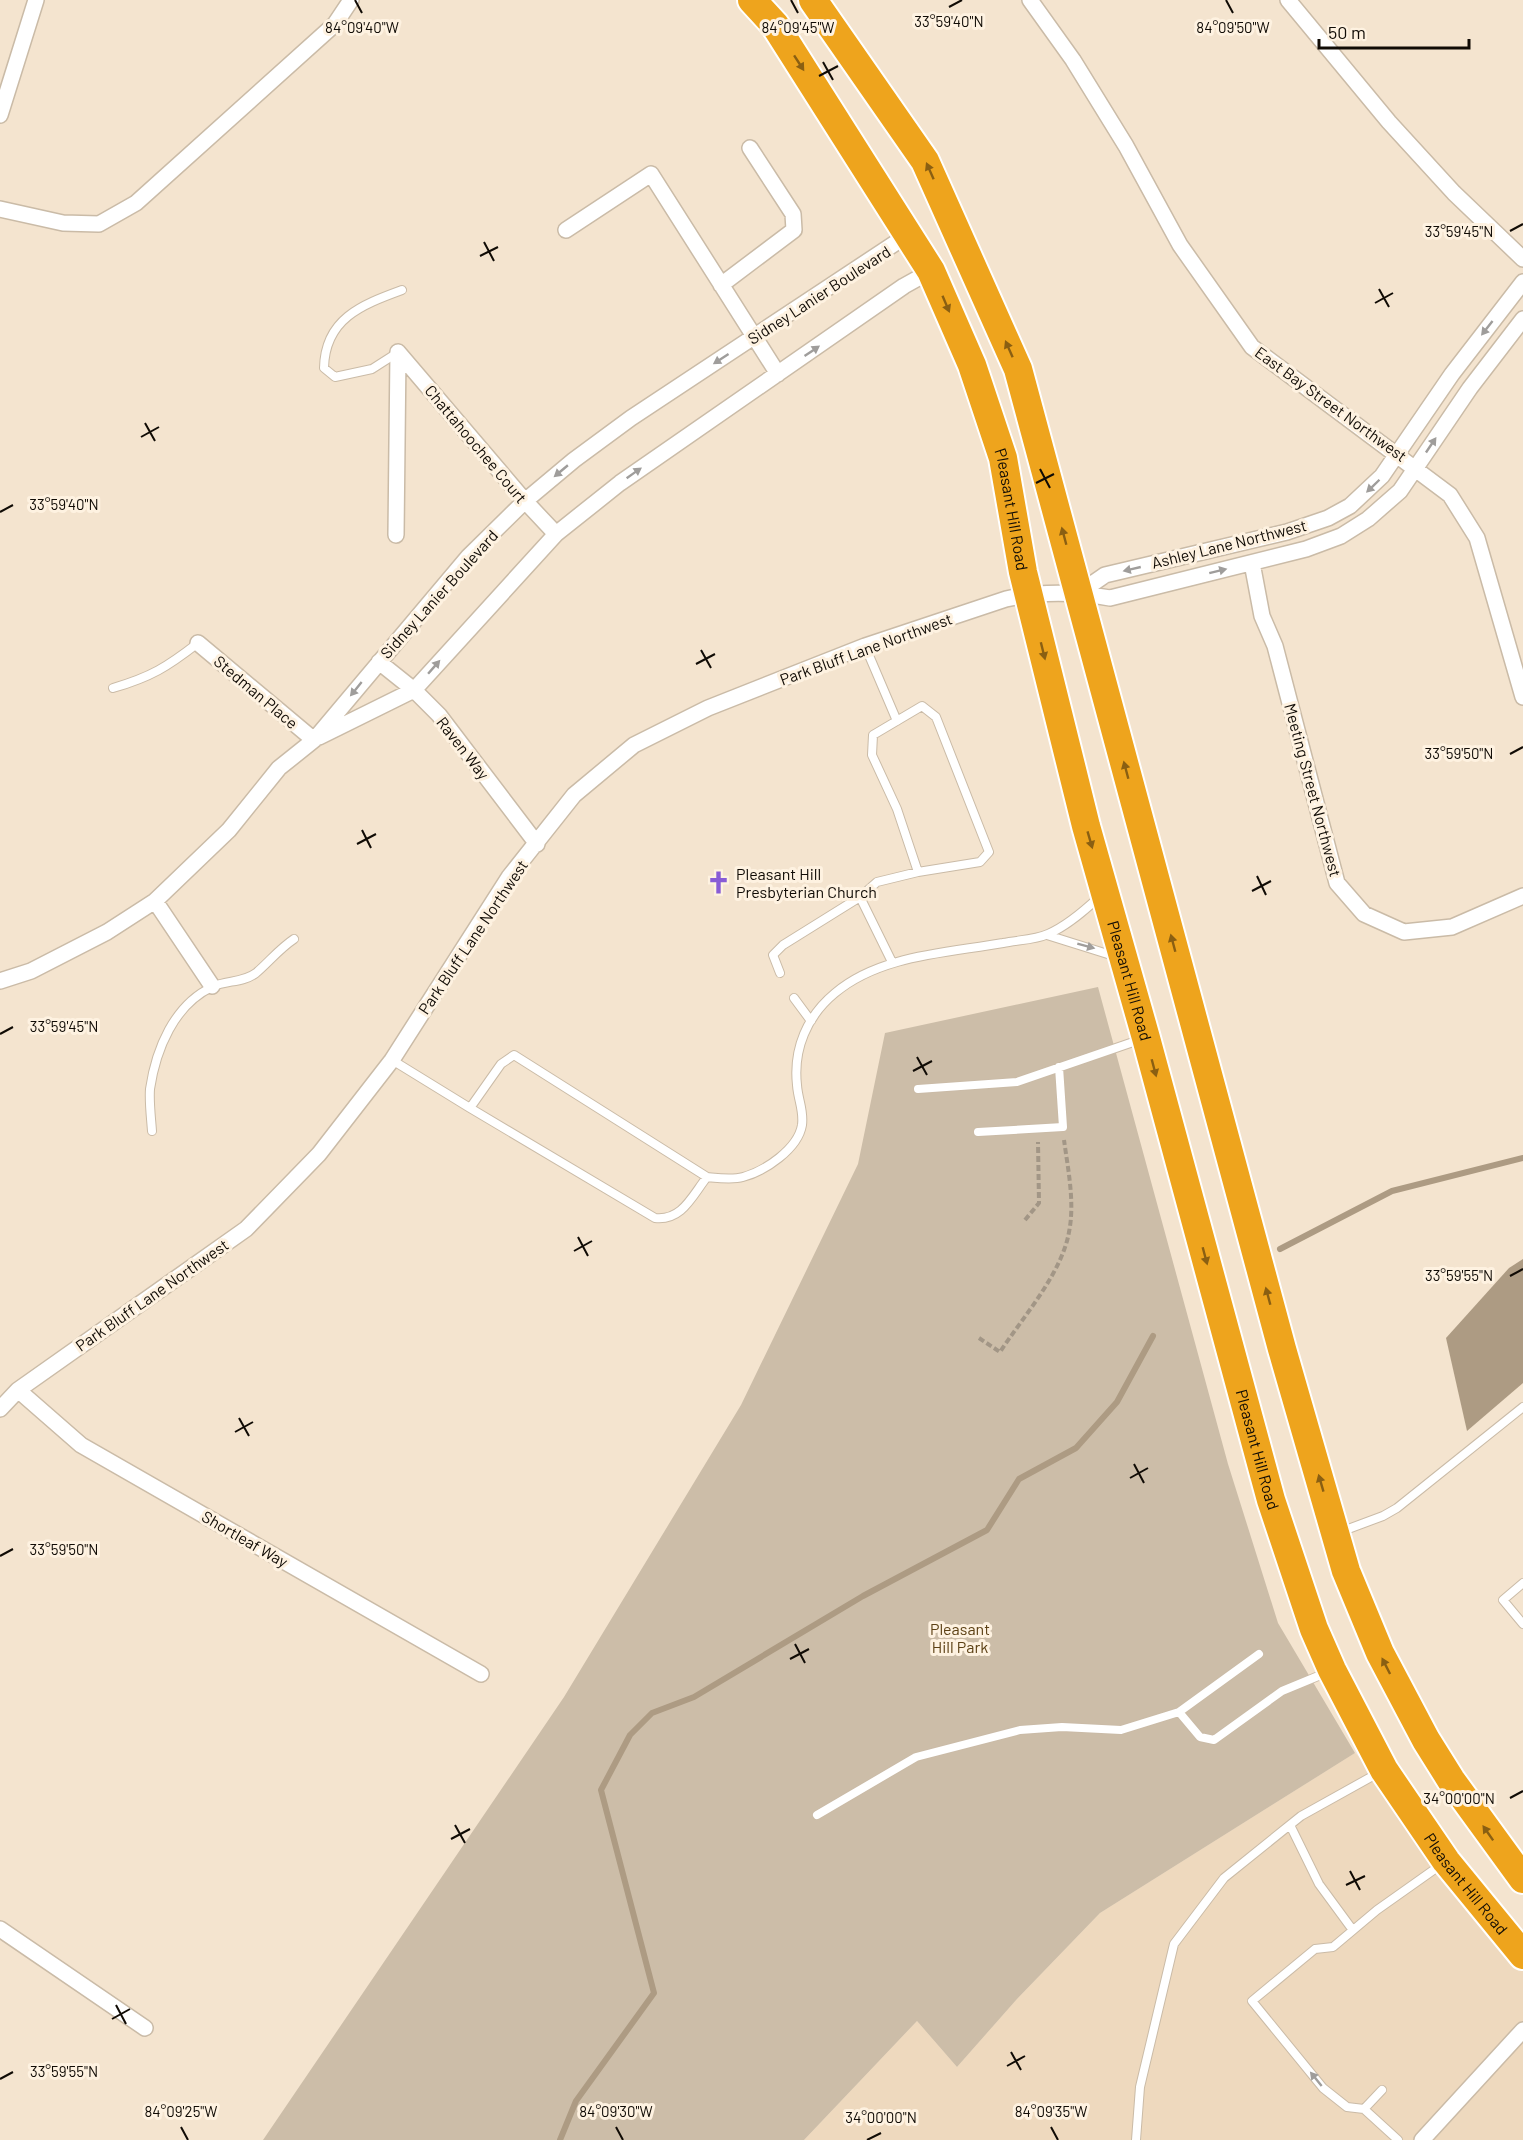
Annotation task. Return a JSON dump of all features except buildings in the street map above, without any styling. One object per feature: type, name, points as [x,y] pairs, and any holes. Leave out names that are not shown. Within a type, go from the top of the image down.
[{"type":"highway","name":"Pleasant Hill Road","points":[[752,0],[775,26],[932,271],[972,365],[1003,458],[1029,594],[1104,891],[1271,1500],[1298,1586],[1332,1670],[1384,1770],[1446,1861],[1523,1955]]},
{"type":"highway","points":[[813,0],[925,161],[1018,369],[1282,1349],[1335,1533],[1360,1608],[1403,1699],[1451,1780],[1523,1880]]},
{"type":"street","points":[[0,115],[36,0]]},
{"type":"street","points":[[0,209],[63,223],[99,224],[136,203],[335,24],[351,0]]},
{"type":"street","name":"East Bay Street Northwest","points":[[1030,0],[1073,60],[1126,146],[1180,245],[1252,346],[1416,467],[1450,495],[1477,538],[1523,697]]},
{"type":"street","points":[[1288,0],[1389,122],[1454,193],[1523,259]]},
{"type":"street","points":[[721,285],[794,230],[793,214],[750,148]]},
{"type":"street","points":[[566,230],[651,174],[778,375]]},
{"type":"street","name":"Sidney Lanier Boulevard","points":[[0,981],[32,971],[78,947],[155,901],[229,830],[279,768],[314,740],[468,557],[525,501],[574,460],[631,418],[909,234]]},
{"type":"street","points":[[314,740],[414,690],[556,534],[620,483],[904,286],[932,271]]},
{"type":"street","name":"Ashley Lane Northwest","points":[[1079,593],[1105,575],[1247,543],[1328,518],[1350,506],[1374,485],[1398,454],[1452,374],[1523,282]]},
{"type":"street","name":"Ashley Lane Northwest","points":[[1029,594],[1079,593],[1110,598],[1306,549],[1341,536],[1368,519],[1393,499],[1470,388],[1523,319]]},
{"type":"street","points":[[396,535],[398,352]]},
{"type":"street","name":"Chattahoochee Court","points":[[398,352],[556,534]]},
{"type":"street","name":"Meeting Street Northwest","points":[[1252,563],[1262,616],[1275,646],[1337,883],[1364,914],[1404,932],[1452,927],[1523,896]]},
{"type":"street","name":"Park Bluff Lane Northwest","points":[[0,1409],[18,1390],[246,1229],[319,1154],[392,1060],[509,877],[574,795],[634,745],[708,708],[865,646],[1006,599],[1029,594]]},
{"type":"street","name":"Stedman Place","points":[[198,643],[314,740]]},
{"type":"street","name":"Raven Way","points":[[379,662],[414,690],[439,715],[537,844]]},
{"type":"street","points":[[155,901],[212,986]]},
{"type":"street","name":"Shortleaf Way","points":[[18,1390],[81,1445],[481,1674]]},
{"type":"street","points":[[0,1929],[144,2028]]},
{"type":"street","points":[[1422,2140],[1523,2030]]},
{"type":"lane","points":[[398,352],[372,369],[335,376],[324,368],[324,348],[338,325],[367,303],[402,290]]},
{"type":"lane","points":[[113,688],[148,678],[198,643]]},
{"type":"lane","points":[[865,646],[897,721]]},
{"type":"lane","points":[[780,973],[773,955],[783,945],[860,897],[877,882],[918,872],[980,862],[989,852],[936,717],[922,706],[873,735],[872,755],[897,809],[918,872]]},
{"type":"lane","points":[[470,1108],[501,1064],[514,1055],[706,1177],[742,1177],[763,1168],[791,1148],[802,1128],[803,1108],[797,1086],[800,1040],[811,1021],[834,993],[858,977],[892,962],[1047,935],[1081,914],[1104,891]]},
{"type":"lane","points":[[860,897],[892,962]]},
{"type":"lane","points":[[1047,935],[1090,946],[1124,959]]},
{"type":"lane","points":[[152,1131],[150,1090],[166,1030],[184,1008],[212,986],[245,979],[256,973],[282,947],[294,939]]},
{"type":"lane","points":[[794,998],[811,1021]]},
{"type":"lane","points":[[918,1089],[1017,1082],[1146,1038]]},
{"type":"lane","points":[[392,1060],[655,1218],[668,1219],[679,1213],[706,1177]]},
{"type":"lane","points":[[978,1132],[1063,1127],[1059,1067]]},
{"type":"lane","points":[[1335,1533],[1383,1516],[1397,1508],[1523,1407]]},
{"type":"lane","points":[[1523,1583],[1503,1600],[1523,1624]]},
{"type":"lane","points":[[817,1815],[916,1757],[1020,1730],[1062,1727],[1120,1730],[1179,1712],[1259,1654]]},
{"type":"lane","points":[[1179,1712],[1200,1737],[1214,1740],[1282,1691],[1332,1670]]},
{"type":"lane","points":[[1136,2140],[1140,2087],[1174,1944],[1224,1878],[1301,1816],[1384,1770]]},
{"type":"lane","points":[[1290,1825],[1319,1884],[1352,1929]]},
{"type":"lane","points":[[1398,2140],[1364,2109],[1347,2107],[1323,2088],[1252,2001],[1315,1949],[1333,1947],[1352,1929],[1446,1861]]},
{"type":"lane","points":[[1364,2109],[1382,2090]]},
{"type":"path","points":[[979,1338],[1000,1352],[1059,1262],[1069,1232],[1069,1184],[1063,1127]]},
{"type":"path","points":[[1025,1220],[1039,1203],[1041,1187],[1037,1129]]},
{"type":"shaded area","points":[[1523,1259],[1523,1383],[1467,1431],[1446,1338],[1509,1268]]},
{"type":"shaded area","points":[[1355,1753],[1443,1838],[1523,1930],[1523,2140],[804,2140],[917,2021],[957,2067],[1017,1999],[1100,1913]]},
{"type":"green space","name":"Pleasant Hill Park","points":[[1098,987],[1228,1464],[1278,1623],[1355,1753],[1100,1913],[1017,1999],[957,2067],[917,2021],[804,2140],[263,2140],[564,1697],[741,1405],[858,1164],[885,1033]]},
{"type":"waterway","points":[[1280,1249],[1392,1191],[1523,1158]]},
{"type":"waterway","points":[[560,2140],[576,2101],[654,1993],[601,1790],[630,1735],[652,1713],[694,1697],[863,1596],[987,1530],[1019,1479],[1076,1448],[1117,1402],[1153,1336]]},
{"type":"place","name":"Pleasant Hill Presbyterian Church","points":[[718,883]]}]
